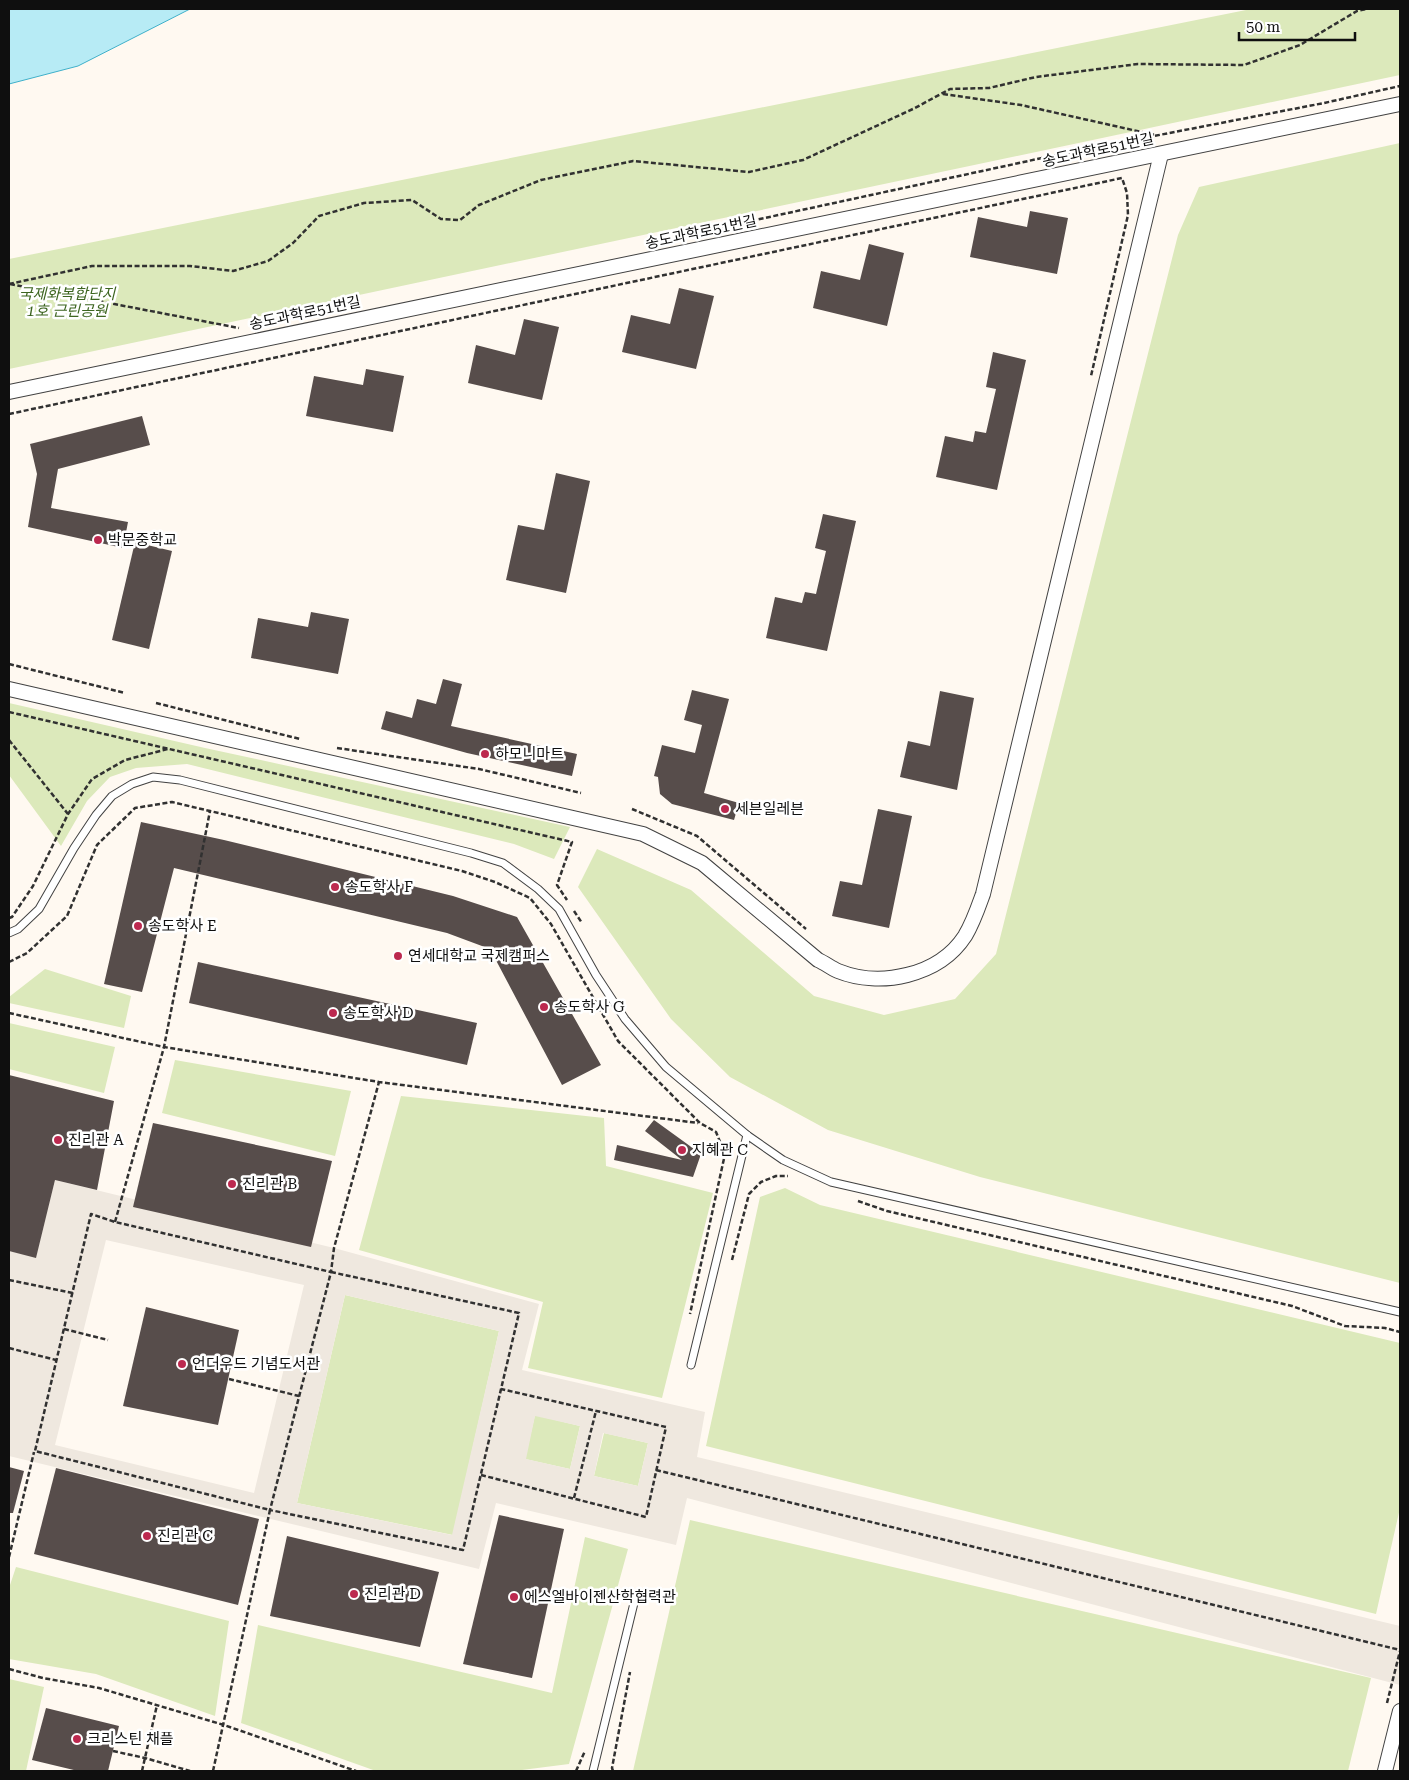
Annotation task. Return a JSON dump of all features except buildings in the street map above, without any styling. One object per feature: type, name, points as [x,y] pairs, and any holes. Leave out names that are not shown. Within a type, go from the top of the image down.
[{"type":"street","name":"송도과학로51번길","points":[[9,392],[1400,104]]},
{"type":"street","points":[[9,689],[643,834],[702,863],[818,960],[838,971],[861,977],[886,979],[908,975],[930,967],[949,954],[964,937],[975,917],[983,894],[1161,154]]},
{"type":"street","points":[[1385,1771],[1400,1711]]},
{"type":"lane","points":[[9,934],[39,909],[74,848],[96,815],[112,796],[132,784],[153,777],[180,780],[471,853],[503,863],[538,889],[559,909],[596,975],[625,1019],[666,1067],[746,1135],[783,1160],[831,1182],[1400,1312]]},
{"type":"lane","points":[[691,1365],[746,1135]]},
{"type":"lane","points":[[593,1771],[635,1599]]},
{"type":"path","points":[[9,284],[92,266],[190,266],[233,270],[268,261],[293,243],[319,216],[364,202],[412,200],[441,219],[460,220],[480,205],[541,180],[633,161],[749,172],[802,160],[915,108],[950,89],[989,88],[1036,77],[1138,64],[1244,65],[1300,45],[1357,11],[1367,9]]},
{"type":"path","points":[[692,234],[1056,155],[1400,86]]},
{"type":"path","points":[[941,93],[1021,105],[1157,136]]},
{"type":"path","points":[[9,414],[1122,178],[1127,193],[1128,215],[1090,380]]},
{"type":"path","points":[[9,284],[239,328],[224,331]]},
{"type":"path","points":[[9,664],[125,693]]},
{"type":"path","points":[[156,703],[304,740]]},
{"type":"path","points":[[9,712],[572,842],[557,885],[567,900]]},
{"type":"path","points":[[9,740],[68,814]]},
{"type":"path","points":[[331,747],[479,769],[581,793]]},
{"type":"path","points":[[9,918],[12,917],[33,886],[68,814],[92,779],[125,760],[169,749]]},
{"type":"path","points":[[9,962],[27,954],[67,916],[97,845],[135,808],[172,802],[462,871],[495,882]]},
{"type":"path","points":[[632,809],[698,836],[809,932]]},
{"type":"path","points":[[115,1222],[164,1047],[210,811]]},
{"type":"path","points":[[572,908],[582,923]]},
{"type":"path","points":[[9,1013],[164,1047],[379,1082],[700,1123],[716,1132],[725,1154],[689,1322]]},
{"type":"path","points":[[213,1771],[270,1510],[331,1272],[334,1248],[379,1082]]},
{"type":"path","points":[[732,1260],[749,1194],[761,1182],[776,1176],[792,1175]]},
{"type":"path","points":[[854,1200],[887,1211],[1292,1306],[1345,1326],[1385,1328],[1400,1332]]},
{"type":"path","points":[[9,1557],[91,1214],[115,1222],[331,1272],[519,1313],[463,1550],[270,1510],[35,1451]]},
{"type":"path","points":[[9,1280],[73,1292]]},
{"type":"path","points":[[64,1329],[108,1340]]},
{"type":"path","points":[[9,1348],[56,1360]]},
{"type":"path","points":[[229,1379],[299,1396]]},
{"type":"path","points":[[481,1475],[646,1517],[666,1427],[501,1389]]},
{"type":"path","points":[[574,1498],[596,1411]]},
{"type":"path","points":[[656,1470],[1400,1650]]},
{"type":"path","points":[[613,1771],[631,1665]]},
{"type":"path","points":[[9,1669],[43,1678],[99,1688],[157,1705],[224,1725],[356,1771]]},
{"type":"path","points":[[142,1771],[157,1705]]},
{"type":"path","points":[[113,1751],[190,1771]]},
{"type":"green space","name":"국제화복합단지 1호 근린공원","points":[[1251,9],[1400,9],[1400,75],[9,369],[9,259]]},
{"type":"green space","points":[[1400,143],[1400,1283],[980,1177],[828,1130],[730,1077],[671,1019],[578,887],[597,849],[691,890],[814,996],[884,1015],[955,999],[996,954],[1178,235],[1199,187]]},
{"type":"green space","points":[[9,703],[205,748],[570,827],[554,859],[514,844],[187,764],[136,768],[110,777],[87,801],[61,846],[9,775]]},
{"type":"green space","points":[[45,969],[131,996],[124,1028],[9,1003],[9,997]]},
{"type":"green space","points":[[9,1023],[115,1047],[104,1093],[9,1069]]},
{"type":"green space","points":[[175,1060],[351,1091],[335,1156],[162,1113]]},
{"type":"green space","points":[[401,1096],[604,1118],[606,1166],[713,1193],[662,1398],[528,1368],[543,1302],[359,1250]]},
{"type":"green space","points":[[785,1188],[820,1205],[1400,1343],[1400,1508],[1376,1614],[706,1446],[760,1197]]},
{"type":"green space","points":[[345,1295],[499,1331],[453,1535],[297,1503]]},
{"type":"green space","points":[[535,1415],[580,1426],[570,1469],[525,1459]]},
{"type":"green space","points":[[604,1433],[648,1443],[638,1486],[594,1476]]},
{"type":"green space","points":[[690,1520],[1371,1678],[1348,1771],[633,1771]]},
{"type":"green space","points":[[585,1537],[628,1549],[569,1764],[514,1771],[376,1771],[241,1723],[258,1625],[552,1693]]},
{"type":"green space","points":[[16,1567],[229,1621],[215,1716],[96,1674],[9,1659],[9,1588]]},
{"type":"green space","points":[[9,1679],[44,1687],[26,1771],[9,1771]]},
{"type":"shaded area","points":[[55,1180],[334,1248],[539,1304],[522,1370],[705,1412],[697,1457],[1400,1626],[1400,1685],[687,1498],[676,1545],[496,1503],[479,1569],[9,1456],[9,1251],[36,1257]],"holes":[[[106,1240],[304,1285],[254,1493],[55,1445]],[[345,1295],[499,1331],[452,1535],[297,1503]],[[535,1416],[580,1426],[570,1469],[526,1459]],[[603,1433],[648,1443],[638,1486],[594,1476]]]},
{"type":"water","points":[[9,9],[190,9],[78,66],[9,84]]},
{"type":"place","name":"박문중학교","points":[[98,540]]},
{"type":"place","name":"하모니마트","points":[[485,754]]},
{"type":"place","name":"세븐일레븐","points":[[725,809]]},
{"type":"place","name":"송도학사 F","points":[[335,887]]},
{"type":"place","name":"송도학사 E","points":[[138,926]]},
{"type":"place","name":"연세대학교 국제캠퍼스","points":[[398,956]]},
{"type":"place","name":"송도학사 G","points":[[544,1007]]},
{"type":"place","name":"송도학사 D","points":[[333,1013]]},
{"type":"place","name":"진리관 A","points":[[58,1140]]},
{"type":"place","name":"지혜관 C","points":[[682,1150]]},
{"type":"place","name":"진리관 B","points":[[232,1184]]},
{"type":"place","name":"언더우드 기념도서관","points":[[182,1364]]},
{"type":"place","name":"진리관 C","points":[[147,1536]]},
{"type":"place","name":"진리관 D","points":[[354,1594]]},
{"type":"place","name":"에스엘바이젠산학협력관","points":[[514,1597]]},
{"type":"place","name":"크리스틴 채플","points":[[77,1739]]}]
